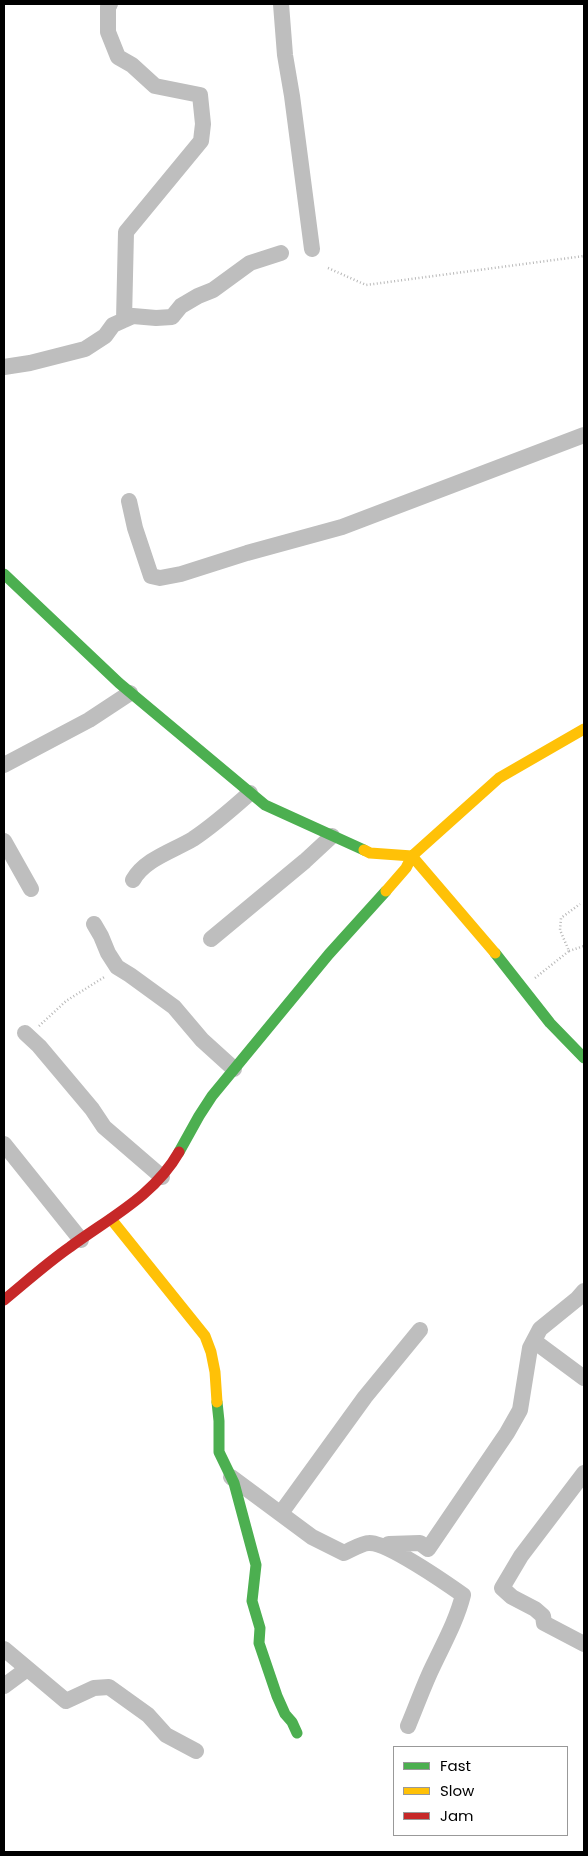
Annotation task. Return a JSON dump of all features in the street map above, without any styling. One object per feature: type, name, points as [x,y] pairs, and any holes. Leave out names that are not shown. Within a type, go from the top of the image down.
[{"type":"street","points":[[110,4],[108,8],[108,32],[118,57],[132,65],[155,86],[200,95],[203,124],[201,142],[126,232],[124,320]]},
{"type":"street","points":[[282,4],[285,56],[312,249]]},
{"type":"street","points":[[4,367],[30,363],[85,349],[105,336],[113,325],[133,316],[172,317],[181,306],[213,290],[250,263],[280,253]]},
{"type":"street","points":[[129,501],[135,528],[151,576],[160,578],[181,574],[247,553],[342,527],[584,435]]},
{"type":"street","points":[[4,574],[130,693],[265,805],[370,853],[412,856],[479,933],[550,1023],[584,1058]]},
{"type":"street","points":[[4,765],[89,720],[130,693]]},
{"type":"street","points":[[4,1300],[58,1256],[136,1200],[162,1177],[183,1146],[202,1108],[330,954],[406,868],[412,856],[499,778],[584,729]]},
{"type":"street","points":[[133,880],[136,874],[159,856],[193,839],[250,793]]},
{"type":"street","points":[[211,939],[305,861],[332,836]]},
{"type":"street","points":[[4,842],[31,889]]},
{"type":"street","points":[[94,924],[108,953],[118,968],[174,1007],[202,1040],[234,1069]]},
{"type":"street","points":[[26,1033],[40,1046],[92,1109],[104,1127],[162,1177]]},
{"type":"street","points":[[4,1144],[81,1240]]},
{"type":"street","points":[[111,1219],[205,1336],[211,1352],[220,1421],[220,1452],[231,1477],[256,1565],[252,1601],[260,1628],[259,1643],[280,1702],[297,1733]]},
{"type":"street","points":[[388,1548],[389,1544],[420,1543],[428,1549],[520,1410],[530,1348],[540,1329],[578,1299],[584,1291]]},
{"type":"street","points":[[281,1513],[365,1397],[420,1330]]},
{"type":"street","points":[[534,1341],[584,1378]]},
{"type":"street","points":[[584,1473],[522,1556],[502,1588],[512,1597],[535,1609],[543,1616],[544,1623],[584,1644]]},
{"type":"street","points":[[231,1477],[312,1537],[344,1553],[368,1542],[388,1548],[463,1595],[460,1607],[408,1726]]},
{"type":"street","points":[[4,1649],[66,1701],[94,1688],[109,1687],[148,1715],[166,1735],[196,1751]]},
{"type":"street","points":[[4,1686],[27,1669]]},
{"type":"path","points":[[328,268],[366,285],[584,256]]},
{"type":"path","points":[[569,951],[560,930],[561,918],[580,904]]},
{"type":"path","points":[[522,988],[569,951],[584,946]]},
{"type":"path","points":[[26,1033],[42,1024],[66,1001],[118,968]]},
{"type":"traffic: fast","points":[[4,574],[119,683],[265,805],[364,850]]},
{"type":"traffic: fast","points":[[179,1152],[212,1096],[329,954],[386,891]]},
{"type":"traffic: fast","points":[[495,953],[550,1023],[584,1058]]},
{"type":"traffic: fast","points":[[217,1402],[219,1452],[234,1483],[256,1565],[252,1601],[260,1628],[259,1643],[277,1696],[285,1714],[292,1722],[297,1733]]},
{"type":"traffic: slow","points":[[364,850],[370,853],[412,856],[499,778],[584,729]]},
{"type":"traffic: slow","points":[[386,891],[406,868],[412,856],[495,953]]},
{"type":"traffic: slow","points":[[111,1219],[205,1336],[215,1372],[217,1402]]},
{"type":"traffic: jam","points":[[4,1300],[53,1260],[144,1194],[169,1168],[179,1152]]}]
